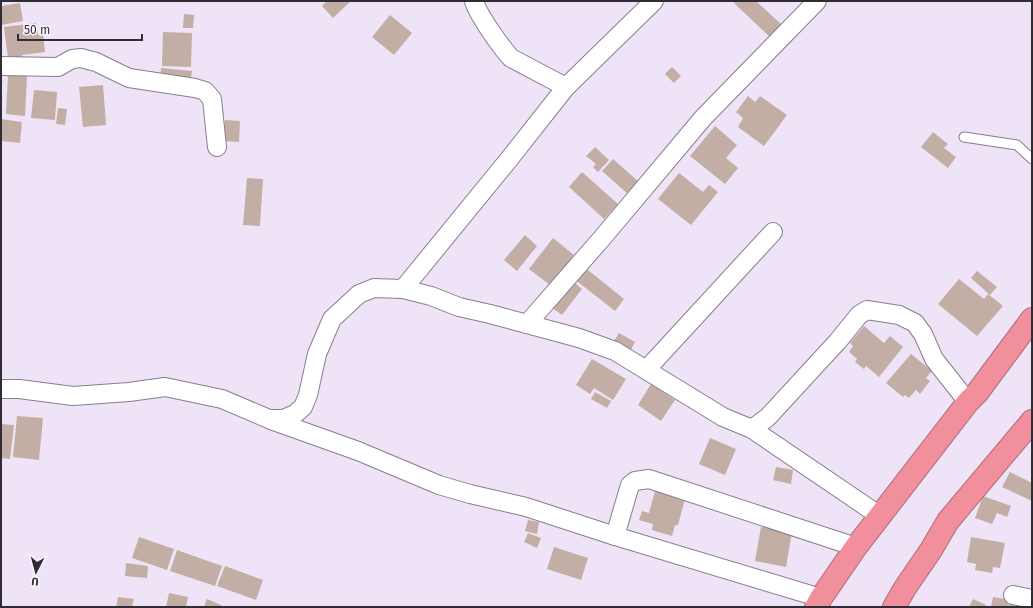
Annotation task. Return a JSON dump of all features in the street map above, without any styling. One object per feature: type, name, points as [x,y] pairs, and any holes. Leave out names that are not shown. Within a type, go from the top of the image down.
[{"type":"highway","points":[[819,602],[856,547],[968,402],[977,393],[1032,319]]},
{"type":"highway","points":[[894,607],[948,521],[1031,425]]},
{"type":"street","points":[[474,1],[475,6],[504,50],[511,58],[566,87]]},
{"type":"street","points":[[403,289],[566,87],[654,1]]},
{"type":"street","points":[[527,324],[603,237],[703,118],[817,1]]},
{"type":"street","points":[[1,66],[58,66],[72,59],[81,58],[96,62],[129,78],[195,88],[205,91],[212,99],[217,147]]},
{"type":"street","points":[[646,370],[773,232]]},
{"type":"street","points":[[268,420],[282,419],[295,414],[303,406],[308,395],[317,354],[332,319],[340,310],[359,294],[374,288],[403,289],[431,296],[459,307],[592,342],[615,351],[723,417],[752,429],[880,516]]},
{"type":"street","points":[[752,429],[768,417],[838,341],[859,315],[867,310],[899,316],[915,324],[923,334],[934,358],[968,402]]},
{"type":"street","points":[[1,389],[19,389],[73,396],[129,392],[165,387],[222,398],[268,420],[358,451],[439,485],[526,507],[819,602]]},
{"type":"street","points":[[615,536],[630,485],[635,481],[649,479],[856,547]]},
{"type":"street","points":[[1013,595],[1032,599]]},
{"type":"lane","points":[[964,137],[1017,145],[1032,160]]},
{"type":"building","points":[[327,1],[351,1],[333,18],[322,6]]},
{"type":"building","points":[[736,1],[756,1],[783,26],[772,39],[734,3]]},
{"type":"building","points":[[20,3],[23,21],[1,25],[1,6]]},
{"type":"building","points":[[184,14],[194,15],[193,28],[183,28]]},
{"type":"building","points":[[390,15],[412,33],[394,55],[372,37]]},
{"type":"building","points":[[36,23],[38,35],[43,34],[45,52],[22,55],[24,64],[9,66],[4,27]]},
{"type":"building","points":[[163,32],[192,33],[191,67],[162,66]]},
{"type":"building","points":[[672,67],[681,76],[674,83],[665,74]]},
{"type":"building","points":[[161,68],[192,71],[190,84],[160,81]]},
{"type":"building","points":[[8,75],[27,76],[25,116],[6,114]]},
{"type":"building","points":[[103,85],[106,125],[83,127],[79,87]]},
{"type":"building","points":[[34,90],[57,92],[55,120],[31,118]]},
{"type":"building","points":[[748,96],[755,102],[760,96],[787,115],[764,146],[738,127],[743,118],[736,112]]},
{"type":"building","points":[[58,108],[67,109],[65,125],[56,124]]},
{"type":"building","points":[[1,119],[22,122],[20,143],[1,141]]},
{"type":"building","points":[[225,120],[240,121],[239,142],[223,141]]},
{"type":"building","points":[[715,126],[737,145],[726,158],[738,168],[725,184],[690,156]]},
{"type":"building","points":[[933,132],[948,144],[944,148],[956,157],[948,168],[921,147]]},
{"type":"building","points":[[595,147],[609,160],[598,172],[593,167],[596,164],[586,156]]},
{"type":"building","points":[[613,159],[639,182],[628,194],[602,171]]},
{"type":"building","points":[[582,172],[618,204],[604,219],[569,187]]},
{"type":"building","points":[[679,173],[703,192],[709,185],[718,192],[691,225],[658,199]]},
{"type":"building","points":[[247,178],[263,179],[260,226],[243,225]]},
{"type":"building","points":[[525,235],[537,246],[517,271],[504,260]]},
{"type":"building","points":[[553,238],[574,255],[550,285],[529,269]]},
{"type":"building","points":[[583,266],[624,299],[615,311],[573,278]]},
{"type":"building","points":[[977,271],[997,287],[990,295],[971,278]]},
{"type":"building","points":[[959,279],[984,299],[988,294],[1003,306],[977,336],[938,304]]},
{"type":"building","points":[[571,280],[582,289],[562,315],[551,307]]},
{"type":"building","points":[[864,326],[884,343],[890,336],[903,347],[879,377],[866,366],[864,369],[855,362],[857,359],[849,352],[853,346],[850,343]]},
{"type":"building","points":[[619,333],[635,342],[631,350],[614,341]]},
{"type":"building","points":[[911,354],[932,371],[926,378],[930,381],[920,394],[916,390],[909,398],[905,395],[903,397],[886,383]]},
{"type":"building","points":[[592,359],[626,379],[613,400],[594,388],[590,394],[576,385]]},
{"type":"building","points":[[651,384],[675,400],[661,421],[638,405]]},
{"type":"building","points":[[595,392],[611,401],[607,408],[591,399]]},
{"type":"building","points":[[17,416],[43,418],[39,460],[13,457]]},
{"type":"building","points":[[1,424],[14,425],[10,459],[1,458]]},
{"type":"building","points":[[710,438],[736,449],[725,475],[699,464]]},
{"type":"building","points":[[776,467],[793,470],[791,484],[773,480]]},
{"type":"building","points":[[1010,472],[1032,483],[1032,501],[1002,487]]},
{"type":"building","points":[[655,491],[685,499],[678,525],[675,525],[672,536],[652,530],[653,524],[639,520],[642,511],[649,513]]},
{"type":"building","points":[[983,496],[1011,506],[1007,517],[997,513],[992,524],[975,518]]},
{"type":"building","points":[[528,520],[539,522],[537,534],[525,531]]},
{"type":"building","points":[[761,527],[792,532],[786,567],[755,561]]},
{"type":"building","points":[[528,533],[541,538],[537,548],[524,542]]},
{"type":"building","points":[[139,537],[174,549],[167,570],[132,558]]},
{"type":"building","points":[[971,537],[1005,543],[1000,568],[993,567],[992,573],[975,570],[976,564],[967,562]]},
{"type":"building","points":[[554,547],[588,558],[581,580],[547,569]]},
{"type":"building","points":[[177,550],[222,566],[215,586],[170,571]]},
{"type":"building","points":[[126,563],[148,566],[147,578],[125,576]]},
{"type":"building","points":[[225,566],[263,580],[256,600],[217,586]]},
{"type":"building","points":[[169,593],[188,597],[186,607],[166,607]]},
{"type":"building","points":[[118,597],[134,599],[132,607],[116,607]]},
{"type":"building","points":[[993,597],[1009,600],[1008,604],[1014,605],[1013,607],[991,607]]},
{"type":"building","points":[[207,599],[221,605],[220,607],[204,607]]},
{"type":"building","points":[[973,599],[986,605],[985,607],[969,607]]}]
